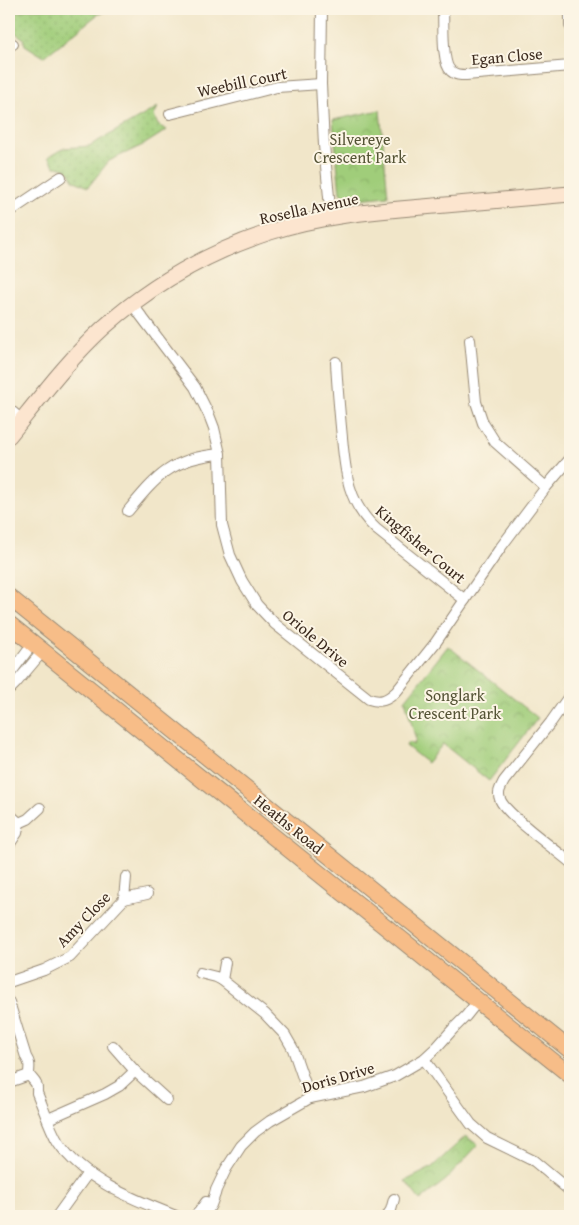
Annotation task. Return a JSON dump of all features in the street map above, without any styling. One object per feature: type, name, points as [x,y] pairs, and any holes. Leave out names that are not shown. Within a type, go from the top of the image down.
[{"type":"main road","name":"Heaths Road","points":[[9,597],[570,1050]]},
{"type":"main road","name":"Heaths Road","points":[[9,624],[570,1075]]},
{"type":"main road","points":[[38,647],[50,631]]},
{"type":"main road","points":[[478,1001],[493,988]]},
{"type":"street","points":[[322,9],[321,84],[324,145],[331,218]]},
{"type":"street","name":"Egan Close","points":[[443,9],[444,57],[447,67],[452,73],[466,75],[570,66]]},
{"type":"street","points":[[570,9],[570,26]]},
{"type":"street","name":"Weebill Court","points":[[170,114],[277,87],[321,84]]},
{"type":"street","points":[[9,212],[61,177]]},
{"type":"street","name":"Rosella Avenue","points":[[9,436],[62,371],[103,328],[132,304],[169,278],[214,254],[270,232],[331,218],[386,210],[570,194]]},
{"type":"street","name":"Oriole Drive","points":[[132,304],[199,394],[209,415],[220,454],[222,525],[230,555],[242,581],[257,605],[275,624],[364,696],[374,701],[384,701],[396,692],[425,656],[501,547],[570,458]]},
{"type":"street","points":[[470,340],[476,402],[483,423],[495,442],[546,487]]},
{"type":"street","name":"Kingfisher Court","points":[[336,362],[346,478],[358,508],[376,529],[465,600]]},
{"type":"street","points":[[9,409],[22,420]]},
{"type":"street","points":[[128,511],[155,480],[171,468],[190,459],[220,454]]},
{"type":"street","points":[[9,675],[38,647]]},
{"type":"street","points":[[9,690],[16,683],[38,647]]},
{"type":"street","points":[[570,695],[504,781],[499,794],[501,802],[510,813],[570,862]]},
{"type":"street","points":[[19,823],[28,819],[40,808]]},
{"type":"street","points":[[9,814],[19,823]]},
{"type":"street","points":[[9,845],[17,833],[19,823]]},
{"type":"street","name":"Amy Close","points":[[124,899],[126,877]]},
{"type":"street","name":"Amy Close","points":[[9,982],[44,970],[70,957],[124,899],[147,894]]},
{"type":"street","points":[[222,980],[225,962]]},
{"type":"street","points":[[200,973],[222,980],[265,1014],[285,1035],[293,1049],[310,1098]]},
{"type":"street","name":"Doris Drive","points":[[204,1216],[211,1205],[226,1169],[241,1146],[255,1132],[292,1107],[310,1098],[364,1087],[395,1076],[424,1059],[478,1001]]},
{"type":"street","points":[[9,1002],[26,1057],[22,1073],[25,1076],[24,1080],[37,1092],[57,1140],[88,1173],[102,1182],[155,1209],[176,1216]]},
{"type":"street","points":[[113,1046],[135,1071],[167,1100]]},
{"type":"street","points":[[424,1059],[471,1124],[487,1138],[534,1161],[570,1191]]},
{"type":"street","points":[[48,1119],[105,1094],[119,1086],[135,1071]]},
{"type":"street","points":[[9,1082],[25,1076]]},
{"type":"street","points":[[57,1216],[88,1173]]},
{"type":"street","name":"Doris Drive","points":[[195,1216],[216,1190]]},
{"type":"street","points":[[387,1216],[394,1199]]},
{"type":"street","points":[[155,1209],[164,1216]]},
{"type":"green space","points":[[28,9],[110,9],[97,15],[44,57],[25,45],[23,38],[14,32],[9,15]]},
{"type":"green space","points":[[158,107],[154,116],[158,125],[167,130],[145,144],[109,161],[88,187],[73,180],[67,170],[55,167],[48,157],[64,148],[89,146]]},
{"type":"green space","name":"Silvereye Crescent Park","points":[[380,110],[388,196],[349,200],[340,193],[333,120]]},
{"type":"green space","name":"Songlark Crescent Park","points":[[448,646],[538,718],[489,781],[443,744],[427,763],[406,746],[408,742],[413,745],[416,740],[405,700]]},
{"type":"green space","points":[[466,1136],[478,1145],[446,1180],[420,1200],[405,1181],[431,1168]]}]
